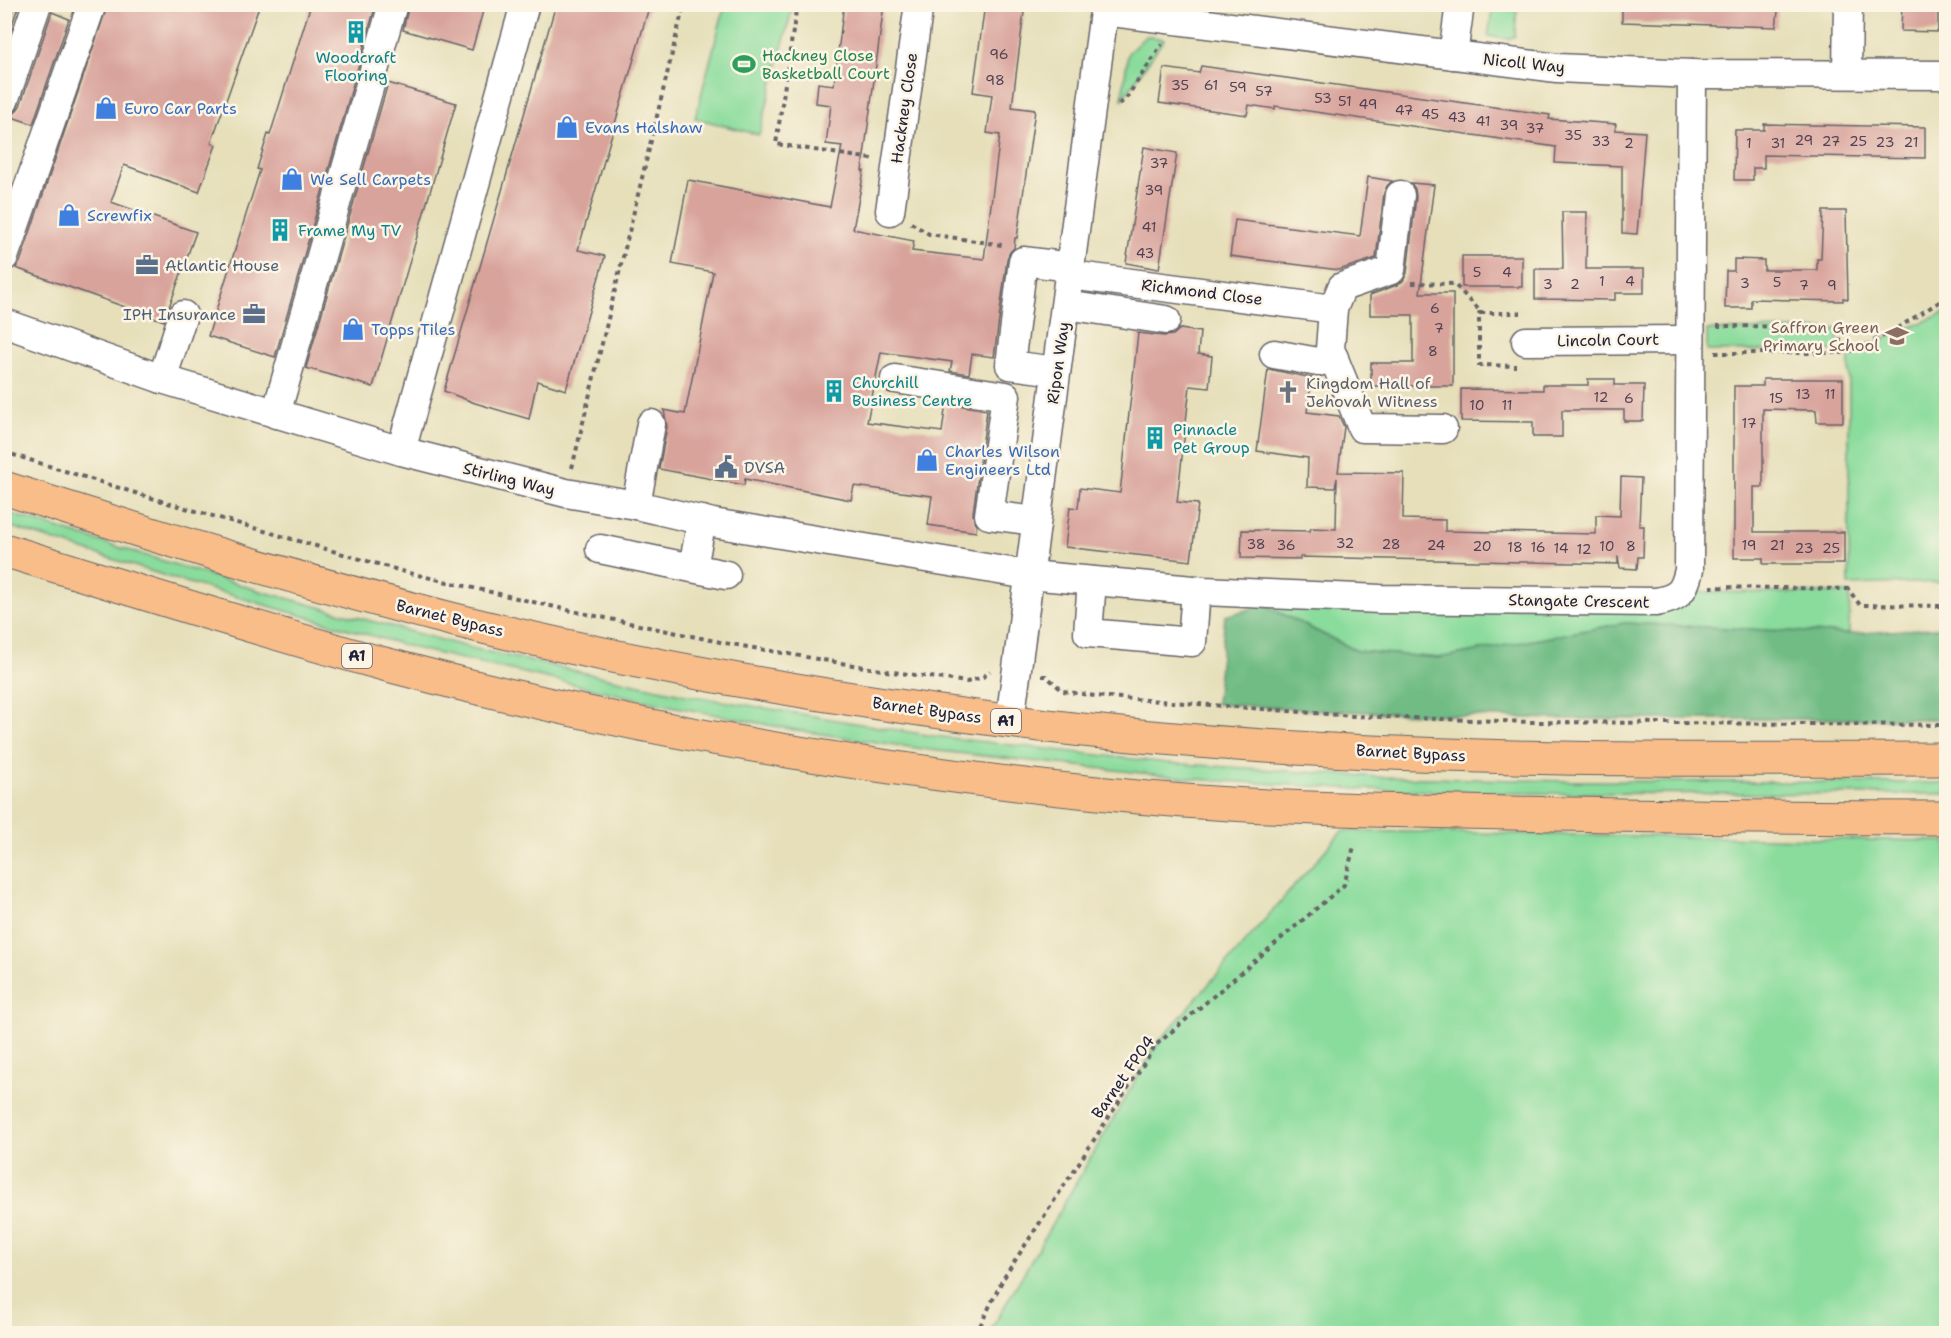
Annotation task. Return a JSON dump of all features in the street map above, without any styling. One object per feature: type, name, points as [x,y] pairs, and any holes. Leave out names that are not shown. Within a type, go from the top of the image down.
[{"type":"highway","name":"Barnet Bypass","points":[[4,488],[285,574],[451,619],[669,667],[845,699],[1010,722],[1199,741],[1481,756],[1947,759]]},
{"type":"highway","name":"A1","points":[[4,550],[221,618],[387,665],[559,706],[664,728],[849,761],[1018,784],[1183,801],[1344,810],[1947,818]]},
{"type":"street","points":[[4,101],[37,4]]},
{"type":"street","points":[[4,257],[92,4]]},
{"type":"street","points":[[276,414],[393,4]]},
{"type":"street","points":[[401,450],[525,4]]},
{"type":"street","name":"Hackney Close","points":[[890,211],[919,4]]},
{"type":"street","points":[[1453,55],[1460,4]]},
{"type":"street","points":[[1847,73],[1848,4]]},
{"type":"street","name":"Nicoll Way","points":[[1104,8],[1557,68],[1692,75],[1847,73],[1947,75]]},
{"type":"street","name":"Ripon Way","points":[[1010,722],[1104,8]]},
{"type":"street","points":[[1685,585],[1689,570],[1692,75]]},
{"type":"street","points":[[1400,195],[1391,270],[1342,287],[1333,309],[1330,349],[1362,428],[1443,429]]},
{"type":"street","name":"Richmond Close","points":[[1056,371],[1010,365],[1023,261],[1071,271],[1333,309]]},
{"type":"street","points":[[1066,305],[1166,320]]},
{"type":"street","points":[[162,379],[183,315]]},
{"type":"street","name":"Stirling Way","points":[[4,323],[162,379],[276,414],[401,450],[566,493],[636,505],[702,520],[1029,575]]},
{"type":"street","name":"Lincoln Court","points":[[1526,341],[1689,340]]},
{"type":"street","points":[[1274,354],[1318,362],[1334,358]]},
{"type":"street","points":[[895,379],[1006,396],[989,514],[1036,521]]},
{"type":"street","points":[[636,505],[651,424]]},
{"type":"street","points":[[693,567],[702,520]]},
{"type":"street","points":[[600,549],[726,575]]},
{"type":"street","name":"Stangate Crescent","points":[[1029,575],[1196,590],[1380,598],[1656,602],[1669,600],[1679,594],[1685,585]]},
{"type":"street","points":[[1092,581],[1088,633],[1192,642],[1196,590]]},
{"type":"path","points":[[566,493],[684,4]]},
{"type":"path","points":[[797,4],[776,144],[896,163]]},
{"type":"path","points":[[1118,104],[1125,100],[1163,43]]},
{"type":"path","points":[[890,211],[929,234],[1011,246]]},
{"type":"path","points":[[1391,270],[1400,281],[1454,284],[1482,313]]},
{"type":"path","points":[[1689,340],[1848,352],[1865,345],[1947,298]]},
{"type":"path","points":[[1479,313],[1482,313],[1526,313],[1526,366],[1479,365],[1479,313]]},
{"type":"path","points":[[1689,340],[1840,327],[1840,353]]},
{"type":"path","points":[[4,452],[158,500],[405,572],[572,611],[725,643],[892,672],[967,682],[983,677],[988,671],[1016,671],[1046,676],[1063,690],[1095,696],[1353,716],[1530,722],[1947,725]]},
{"type":"path","points":[[1685,585],[1848,589],[1860,605],[1947,606]]},
{"type":"path","name":"Barnet FP04","points":[[976,1334],[1003,1279],[1156,1045],[1344,885],[1354,846]]},
{"type":"green space","name":"Hackney Close Basketball Court","points":[[725,5],[772,5],[792,10],[759,135],[695,118]]},
{"type":"green space","points":[[1493,5],[1517,5],[1515,36],[1509,39],[1488,36]]},
{"type":"green space","points":[[1146,36],[1164,39],[1122,100],[1128,53]]},
{"type":"green space","name":"Saffron Green Primary School","points":[[1946,312],[1946,582],[1849,585],[1849,354]]},
{"type":"green space","points":[[1838,329],[1838,350],[1707,351],[1707,330]]},
{"type":"green space","points":[[5,512],[260,591],[475,649],[686,695],[933,736],[1167,763],[1380,777],[1573,781],[1946,783],[1946,794],[1514,793],[1361,789],[1207,780],[930,750],[795,730],[661,704],[418,649],[175,579],[5,525]]},
{"type":"green space","points":[[1694,592],[1850,593],[1849,634],[1624,623],[1439,658],[1357,651],[1264,605]]},
{"type":"green space","points":[[1264,605],[1357,651],[1439,658],[1624,623],[1849,634],[1946,627],[1946,719],[1553,719],[1216,704],[1225,616]]},
{"type":"green space","points":[[1342,831],[1946,841],[1946,1333],[989,1333],[1156,1045]]},
{"type":"building","points":[[4,4],[19,4],[4,48]]},
{"type":"building","points":[[108,4],[260,4],[211,143],[216,145],[199,192],[124,165],[111,202],[196,232],[164,321],[16,268],[20,262]]},
{"type":"building","points":[[311,4],[376,4],[275,357],[208,336],[260,170],[257,169]]},
{"type":"building","points":[[409,4],[485,4],[472,50],[403,30]]},
{"type":"building","name":"Evans Halshaw","points":[[556,4],[650,4],[578,250],[605,256],[566,390],[537,381],[529,419],[444,391]]},
{"type":"building","points":[[844,4],[884,4],[862,171],[864,171],[853,229],[914,241],[912,251],[984,259],[1000,135],[987,133],[992,95],[973,92],[985,4],[1025,4],[1012,107],[1035,110],[1017,238],[1015,238],[1014,248],[1007,259],[994,357],[972,354],[969,374],[950,371],[952,362],[881,352],[867,422],[942,432],[946,403],[987,410],[973,513],[977,525],[976,532],[928,525],[932,496],[854,486],[851,500],[745,479],[744,485],[659,469],[667,427],[664,410],[685,414],[713,272],[672,264],[688,180],[830,207],[842,146],[826,144],[831,105],[816,103],[818,83],[834,85]]},
{"type":"building","points":[[1622,4],[1779,4],[1776,27],[1622,22]]},
{"type":"building","points":[[1902,4],[1928,4],[1928,12],[1938,12],[1938,32],[1901,31]]},
{"type":"building","points":[[52,12],[69,19],[33,124],[9,116],[15,113],[20,106]]},
{"type":"building","points":[[1201,66],[1550,115],[1549,119],[1616,124],[1615,130],[1645,132],[1637,234],[1622,233],[1622,166],[1555,163],[1556,147],[1275,106],[1275,109],[1249,105],[1247,115],[1159,103],[1164,68],[1199,73]]},
{"type":"building","points":[[388,83],[456,103],[373,387],[306,368]]},
{"type":"building","points":[[1764,124],[1925,127],[1925,158],[1764,155],[1764,168],[1753,168],[1753,180],[1734,180],[1735,130],[1764,130]]},
{"type":"building","points":[[1144,147],[1177,153],[1159,269],[1126,263]]},
{"type":"building","points":[[1368,177],[1392,181],[1384,193],[1376,258],[1339,270],[1230,256],[1235,220],[1360,236]]},
{"type":"building","points":[[1411,183],[1434,185],[1420,293],[1453,293],[1453,386],[1371,386],[1371,363],[1413,363],[1413,315],[1370,315],[1370,295],[1397,285],[1403,281],[1407,273],[1416,197]]},
{"type":"building","points":[[1823,211],[1846,211],[1848,299],[1843,298],[1843,301],[1751,299],[1751,308],[1725,308],[1726,271],[1734,271],[1734,259],[1764,260],[1764,270],[1817,270],[1817,259],[1821,259]]},
{"type":"building","points":[[1562,212],[1587,212],[1586,269],[1644,269],[1644,293],[1615,293],[1615,300],[1535,299],[1535,269],[1563,269]]},
{"type":"building","points":[[1462,256],[1522,256],[1522,287],[1462,287]]},
{"type":"building","name":"Pinnacle Pet Group","points":[[1180,329],[1200,332],[1198,354],[1212,356],[1209,388],[1190,386],[1177,502],[1198,504],[1191,561],[1065,547],[1070,507],[1078,508],[1080,488],[1120,493],[1138,333],[1164,336],[1173,335]]},
{"type":"building","points":[[1268,369],[1312,378],[1307,412],[1339,416],[1344,427],[1338,472],[1404,473],[1403,519],[1445,520],[1445,531],[1596,534],[1596,515],[1620,516],[1621,477],[1641,478],[1639,526],[1644,526],[1643,557],[1638,557],[1637,569],[1620,568],[1618,556],[1618,564],[1300,557],[1300,559],[1241,558],[1242,530],[1336,529],[1337,478],[1335,488],[1307,487],[1308,458],[1257,451]]},
{"type":"building","points":[[1588,379],[1615,379],[1615,385],[1644,385],[1643,421],[1624,421],[1624,410],[1562,410],[1562,437],[1533,437],[1533,422],[1461,421],[1461,389],[1543,390],[1543,385],[1588,385]]},
{"type":"building","points":[[1763,379],[1843,379],[1843,422],[1817,422],[1816,410],[1763,409],[1763,487],[1754,487],[1754,532],[1844,532],[1844,564],[1763,564],[1763,558],[1734,558],[1734,386],[1763,386]]},
{"type":"place","name":"Woodcraft Flooring","points":[[356,32]]},
{"type":"place","name":"Hackney Close Basketball Court","points":[[744,64]]},
{"type":"place","name":"Euro Car Parts","points":[[106,108]]},
{"type":"place","name":"Evans Halshaw","points":[[567,127]]},
{"type":"place","name":"We Sell Carpets","points":[[292,179]]},
{"type":"place","name":"Screwfix","points":[[69,215]]},
{"type":"place","name":"Frame My TV","points":[[280,230]]},
{"type":"place","name":"Atlantic House","points":[[147,265]]},
{"type":"place","name":"IPH Insurance","points":[[254,314]]},
{"type":"place","name":"Topps Tiles","points":[[353,329]]},
{"type":"place","name":"Saffron Green Primary School","points":[[1897,336]]},
{"type":"place","name":"Churchill Business Centre","points":[[834,391]]},
{"type":"place","name":"Kingdom Hall of Jehovah Witness","points":[[1288,392]]},
{"type":"place","name":"Pinnacle Pet Group","points":[[1155,438]]},
{"type":"place","name":"Charles Wilson Engineers Ltd","points":[[927,460]]},
{"type":"place","name":"DVSA","points":[[726,467]]}]
